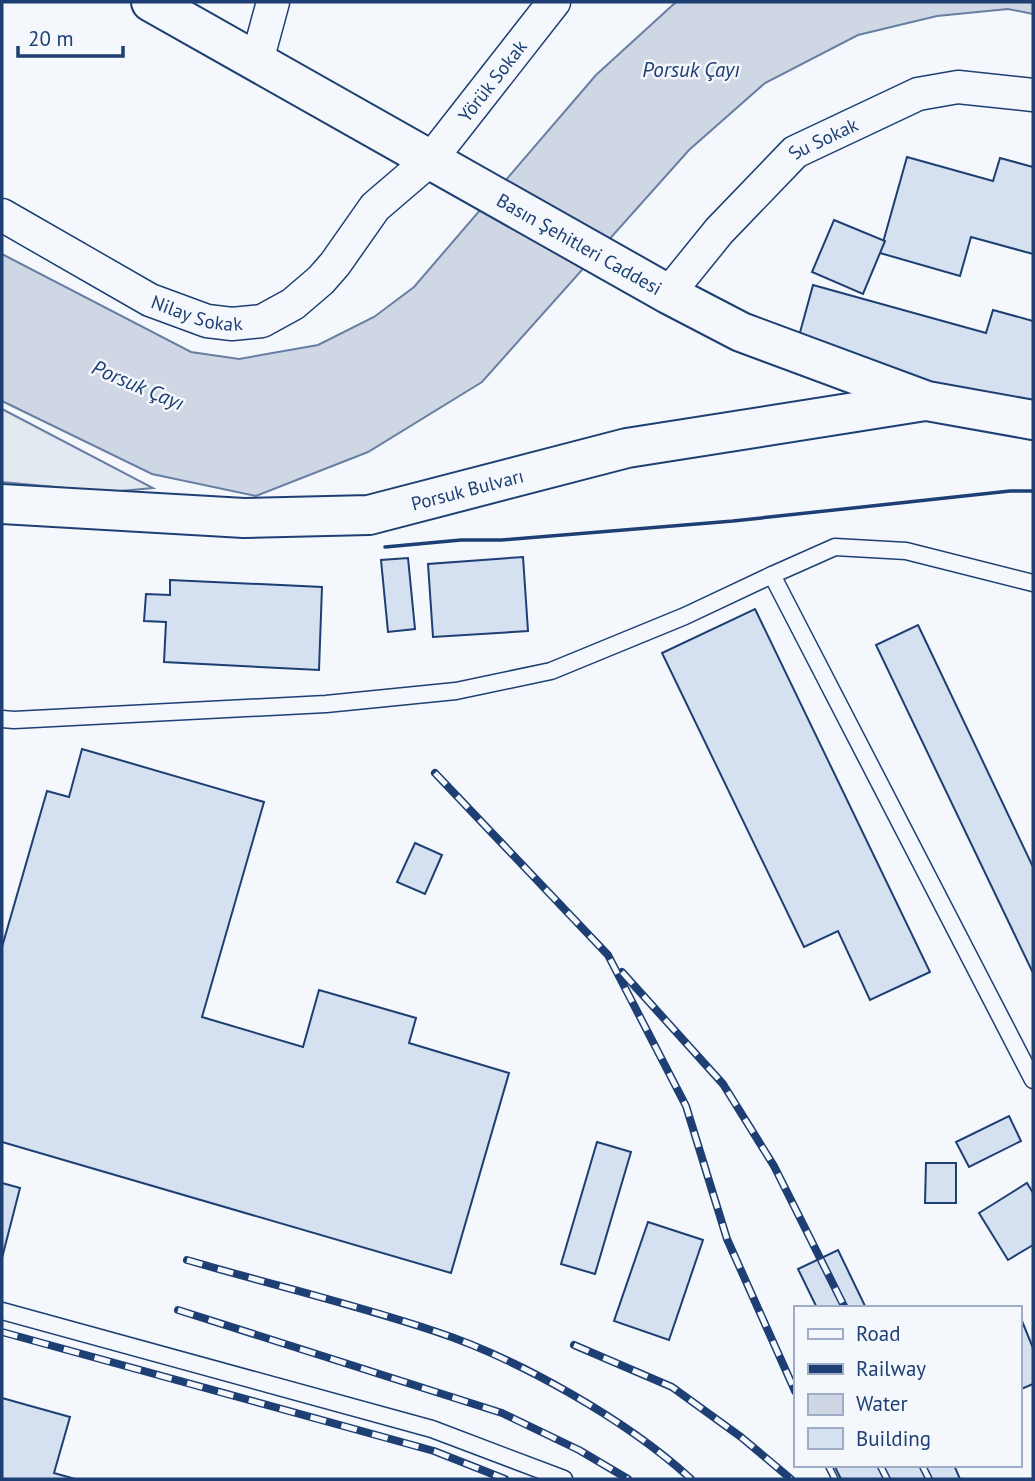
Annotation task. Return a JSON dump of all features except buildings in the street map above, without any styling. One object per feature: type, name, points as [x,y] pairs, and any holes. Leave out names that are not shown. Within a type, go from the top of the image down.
[{"type":"main road","name":"Basın Şehitleri Caddesi","points":[[151,2],[668,294],[741,332],[927,401],[1033,420]]},
{"type":"main road","name":"Porsuk Bulvarı","points":[[2,504],[244,518],[369,515],[627,448],[927,401]]},
{"type":"street","points":[[257,61],[273,2]]},
{"type":"street","name":"Yörük Sokak","points":[[431,159],[554,2]]},
{"type":"street","name":"Su Sokak","points":[[668,294],[719,231],[795,152],[918,94],[958,86],[1033,95]]},
{"type":"street","name":"Nilay Sokak","points":[[2,215],[150,300],[207,321],[232,324],[262,321],[293,304],[321,280],[374,207],[431,159]]},
{"type":"lane","points":[[2,719],[326,704],[456,691],[551,671],[685,616],[835,547],[906,551],[1033,583]]},
{"type":"lane","points":[[772,575],[1033,1080]]},
{"type":"lane","points":[[2,1311],[432,1429],[564,1479]]},
{"type":"shaded area","points":[[2,409],[153,488],[109,492],[2,482]]},
{"type":"water","name":"Porsuk Çayı","points":[[676,2],[1033,2],[1033,14],[1008,9],[937,16],[858,35],[765,83],[689,150],[482,382],[368,452],[256,496],[152,474],[2,401],[2,254],[191,352],[239,359],[318,345],[374,317],[414,287],[596,75]]},
{"type":"railway","points":[[435,773],[608,955],[686,1106],[727,1239],[794,1389]]},
{"type":"railway","points":[[622,972],[723,1084],[774,1166],[844,1306]]},
{"type":"railway","points":[[187,1260],[403,1321],[500,1357],[603,1413],[636,1435],[691,1479]]},
{"type":"railway","points":[[178,1310],[502,1413],[579,1450],[628,1479]]},
{"type":"railway","points":[[2,1332],[434,1451],[505,1479]]},
{"type":"railway","points":[[574,1345],[672,1387],[741,1437],[791,1479]]},
{"type":"railway","points":[[829,1467],[835,1479]]},
{"type":"railway","points":[[881,1467],[887,1479]]},
{"type":"railway","points":[[923,1467],[929,1479]]},
{"type":"wall","points":[[385,547],[733,521],[1010,491],[1033,491]]}]
